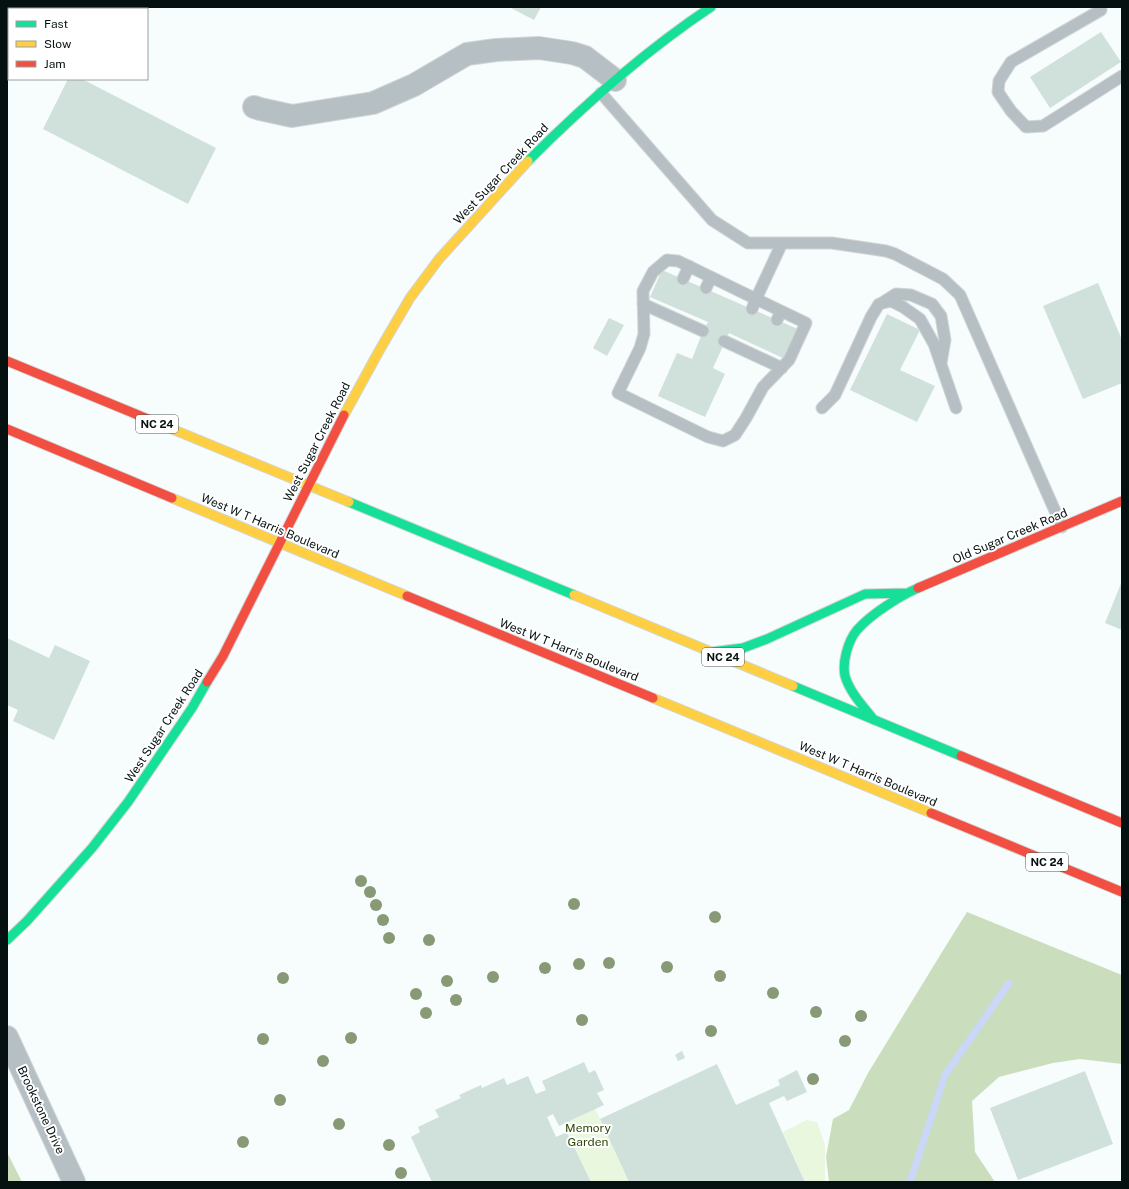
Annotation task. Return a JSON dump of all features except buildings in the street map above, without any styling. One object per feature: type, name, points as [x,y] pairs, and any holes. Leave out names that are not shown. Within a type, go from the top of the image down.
[{"type":"main road","name":"West Sugar Creek Road","points":[[7,940],[27,921],[92,848],[137,790],[192,708],[223,656],[338,427],[379,351],[410,298],[439,259],[512,178],[553,136],[630,68],[698,15],[711,7]]},
{"type":"main road","name":"NC 24","points":[[7,362],[1122,822]]},
{"type":"main road","name":"West W T Harris Boulevard","points":[[7,429],[279,544],[1122,892]]},
{"type":"main road","name":"Old Sugar Creek Road","points":[[874,720],[857,698],[845,675],[845,660],[848,646],[857,630],[874,615],[907,593],[1122,501]]},
{"type":"main road","name":"Old Sugar Creek Road","points":[[711,652],[743,648],[865,594],[907,593]]},
{"type":"street","points":[[254,106],[260,109],[292,116],[373,103],[414,85],[467,54],[496,50],[539,48],[572,53],[586,57],[608,87]]},
{"type":"street","name":"Brookstone Drive","points":[[7,1037],[74,1182]]},
{"type":"lane","points":[[1102,10],[1011,62],[999,81],[998,92],[1011,111],[1026,127],[1042,126],[1122,76]]},
{"type":"lane","points":[[608,87],[712,220],[748,243],[832,243],[886,252],[895,254],[943,279],[960,296],[1062,527]]},
{"type":"lane","points":[[754,304],[782,243]]},
{"type":"lane","points":[[667,260],[678,261],[711,277],[754,304],[779,315],[806,323],[790,360],[763,387],[735,435],[723,441],[708,437],[618,392],[640,348],[644,334],[643,291],[653,272],[667,260]]},
{"type":"lane","points":[[683,279],[689,266]]},
{"type":"lane","points":[[706,288],[711,277]]},
{"type":"lane","points":[[822,408],[835,395],[871,317],[879,304],[896,294],[911,295],[932,304],[941,316],[945,340],[940,363]]},
{"type":"lane","points":[[882,303],[891,301],[904,307],[920,319],[934,344],[956,408]]},
{"type":"lane","points":[[643,304],[670,311],[692,321],[703,332]]},
{"type":"lane","points":[[724,341],[738,342],[762,353],[782,368]]},
{"type":"green space","points":[[967,912],[1122,975],[1122,1064],[1080,1059],[1053,1063],[999,1077],[972,1101],[975,1152],[995,1182],[829,1182],[826,1157],[833,1119],[849,1110],[868,1073]]},
{"type":"green space","name":"Memory Garden","points":[[595,1109],[629,1182],[591,1182],[564,1124]]},
{"type":"green space","points":[[807,1120],[817,1122],[825,1145],[825,1182],[805,1182],[783,1132]]},
{"type":"green space","points":[[7,1152],[22,1182],[7,1182]]},
{"type":"waterway","points":[[910,1182],[945,1075],[1009,983]]},
{"type":"traffic: fast","points":[[528,161],[593,99],[639,60],[711,7]]},
{"type":"traffic: fast","points":[[349,502],[574,595]]},
{"type":"traffic: fast","points":[[874,720],[854,694],[847,682],[844,664],[848,646],[857,630],[870,618],[894,601],[918,588]]},
{"type":"traffic: fast","points":[[711,652],[743,648],[767,639],[865,594],[907,593]]},
{"type":"traffic: fast","points":[[7,940],[27,921],[92,848],[128,802],[192,708],[207,682]]},
{"type":"traffic: fast","points":[[793,686],[961,756]]},
{"type":"traffic: slow","points":[[344,415],[410,298],[439,259],[528,161]]},
{"type":"traffic: slow","points":[[155,422],[349,502]]},
{"type":"traffic: slow","points":[[172,498],[407,596]]},
{"type":"traffic: slow","points":[[574,595],[793,686]]},
{"type":"traffic: slow","points":[[653,698],[931,813]]},
{"type":"traffic: jam","points":[[7,361],[155,422]]},
{"type":"traffic: jam","points":[[207,682],[223,656],[344,415]]},
{"type":"traffic: jam","points":[[7,429],[172,498]]},
{"type":"traffic: jam","points":[[918,588],[1122,501]]},
{"type":"traffic: jam","points":[[407,596],[653,698]]},
{"type":"traffic: jam","points":[[961,756],[1122,823]]},
{"type":"traffic: jam","points":[[931,813],[1122,892]]}]
